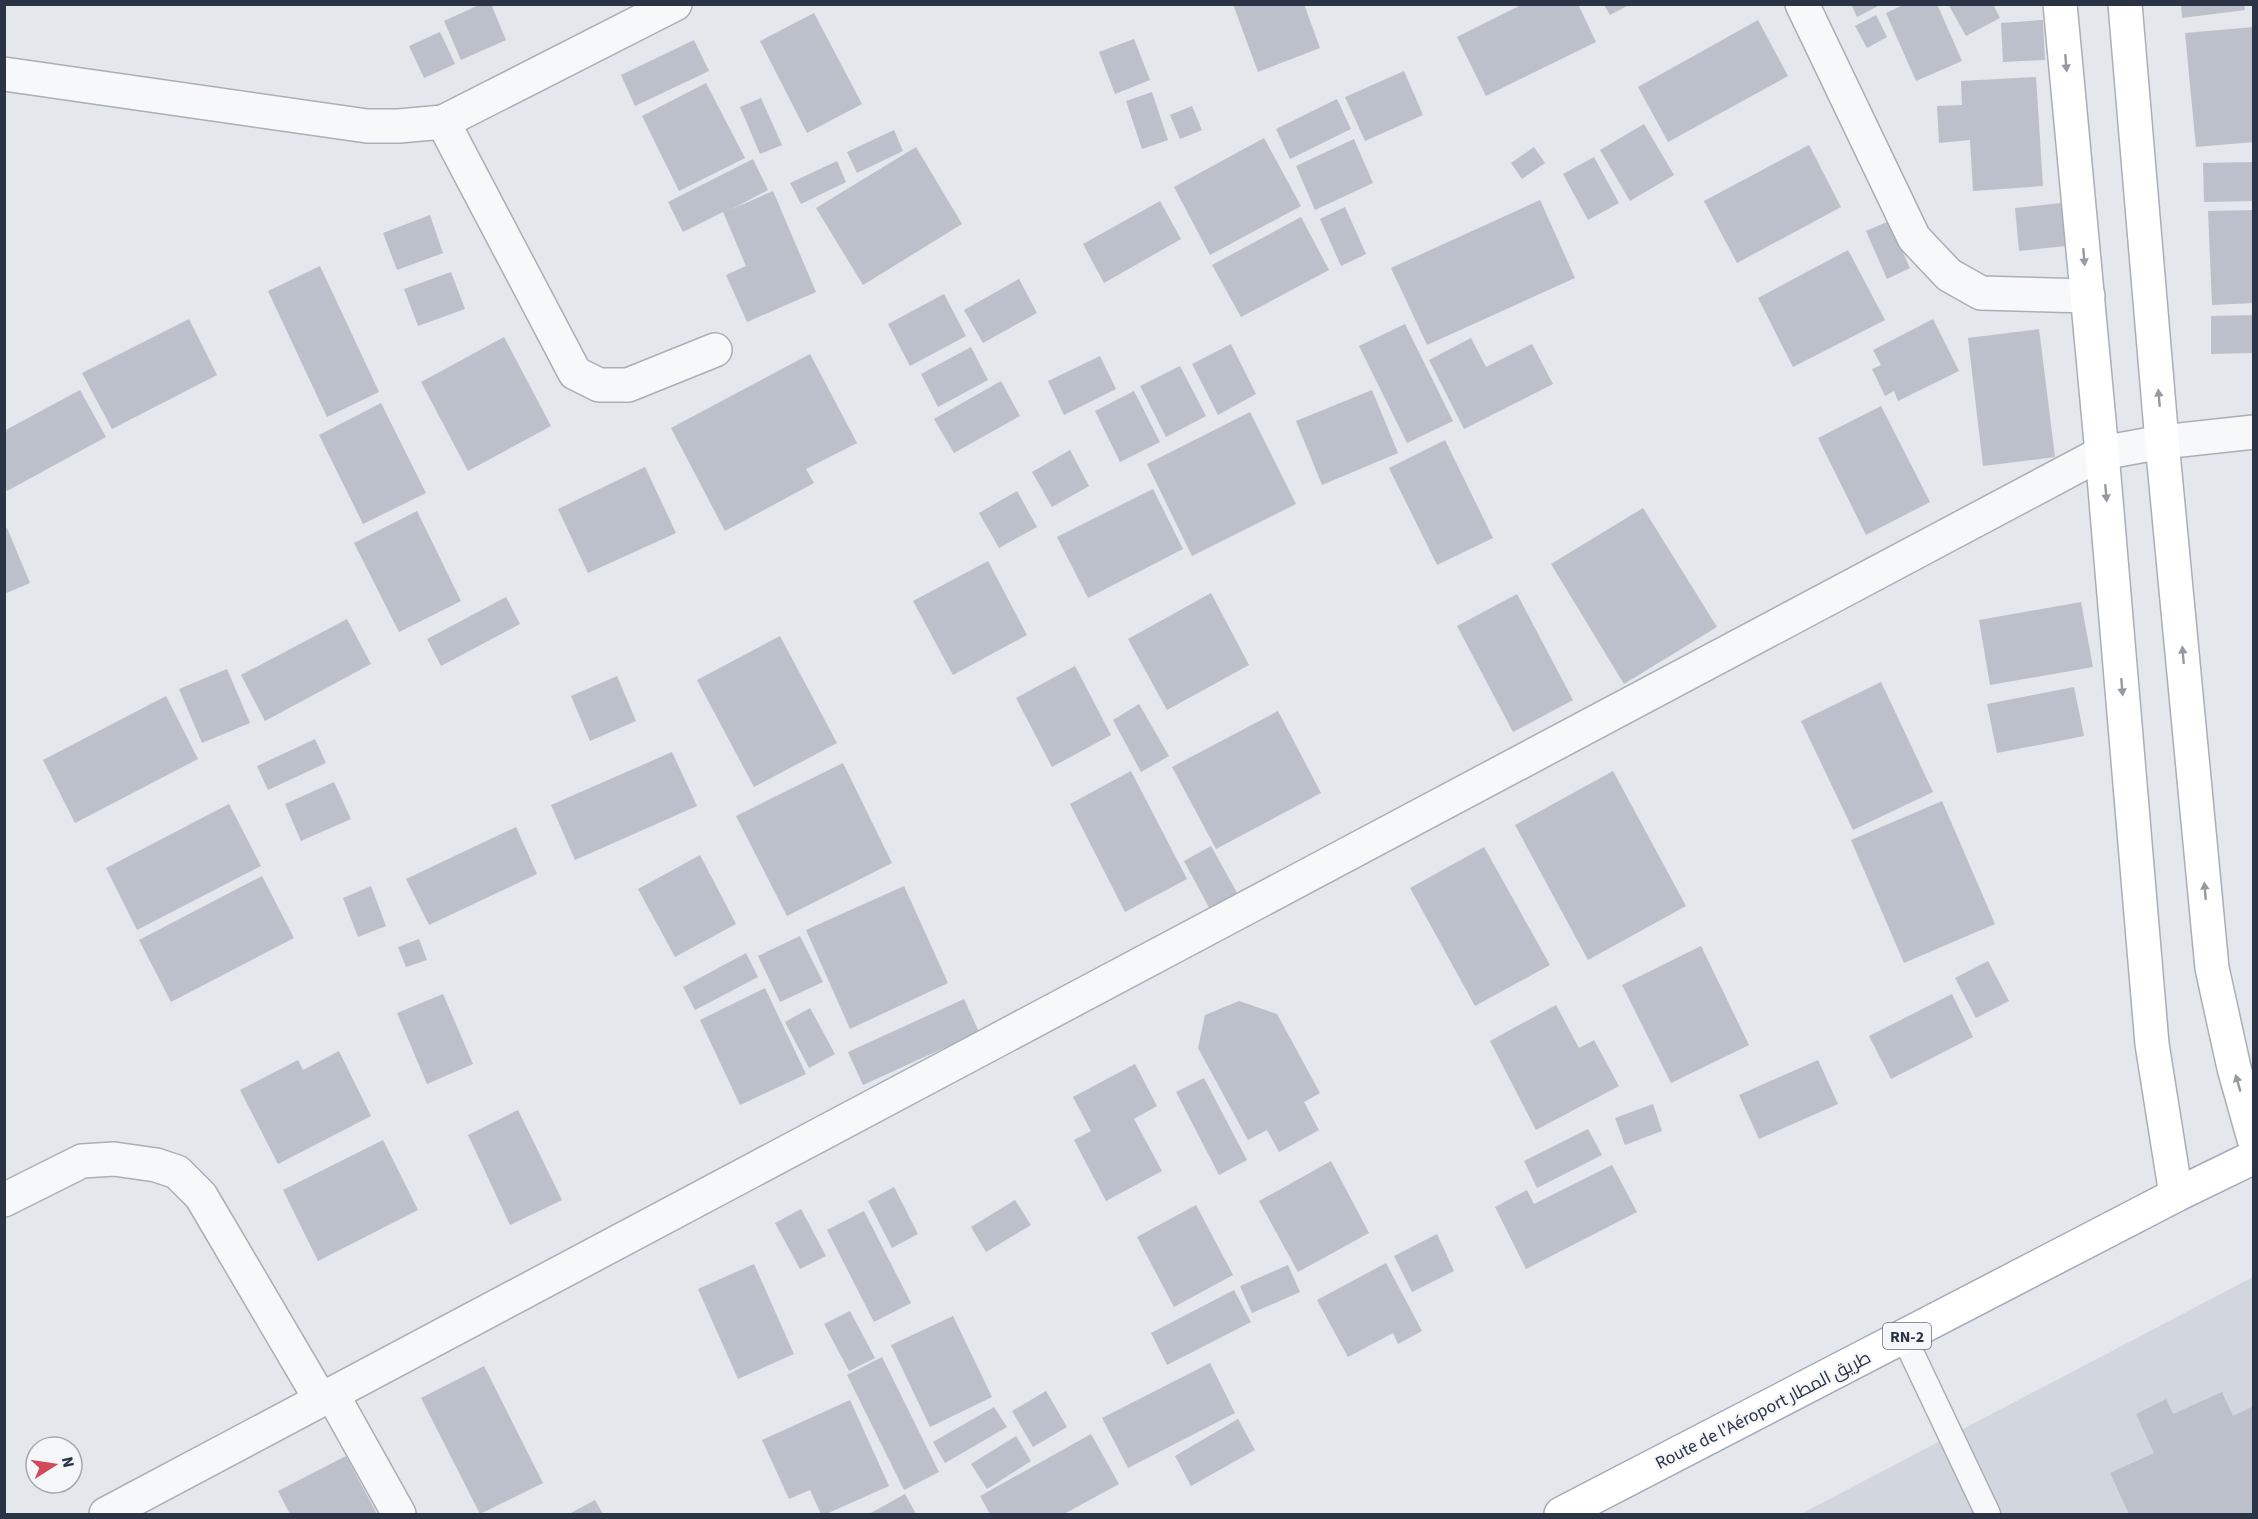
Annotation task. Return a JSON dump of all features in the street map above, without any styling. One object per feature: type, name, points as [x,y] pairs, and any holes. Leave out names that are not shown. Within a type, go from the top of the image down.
[{"type":"main road","points":[[2060,4],[2102,453],[2152,1044],[2176,1195]]},
{"type":"main road","points":[[2126,4],[2162,442],[2212,968],[2234,1068],[2253,1139]]},
{"type":"main road","name":"Route de l'Aéroport طريق المطار","points":[[1561,1515],[2253,1157]]},
{"type":"street","points":[[4,74],[367,126],[443,122],[675,4]]},
{"type":"street","points":[[1802,4],[1914,237],[1948,275],[1981,293],[2088,296]]},
{"type":"street","points":[[443,122],[575,373],[599,385],[628,385],[715,350]]},
{"type":"street","points":[[106,1515],[2102,453],[2162,442],[2253,432]]},
{"type":"street","points":[[4,1200],[82,1161],[114,1159],[156,1165],[177,1172],[201,1196],[399,1515]]},
{"type":"lane","points":[[1904,1337],[1988,1515]]},
{"type":"shaded area","points":[[2253,1277],[2253,1514],[1801,1514]]},
{"type":"building","points":[[481,4],[491,4],[506,40],[461,60],[444,21]]},
{"type":"building","points":[[1233,4],[1304,4],[1320,48],[1258,72]]},
{"type":"building","points":[[1523,4],[1578,4],[1596,42],[1486,96],[1457,37]]},
{"type":"building","points":[[1851,4],[1882,4],[1857,17]]},
{"type":"building","points":[[1905,4],[1937,4],[1962,61],[1916,81],[1886,13]]},
{"type":"building","points":[[1948,4],[1993,4],[2000,18],[1966,36]]},
{"type":"building","points":[[2181,4],[2244,4],[2245,10],[2182,18]]},
{"type":"building","points":[[1604,5],[1629,5],[1610,15]]},
{"type":"building","points":[[814,13],[862,104],[807,133],[760,41]]},
{"type":"building","points":[[1876,15],[1887,37],[1867,48],[1855,26]]},
{"type":"building","points":[[1758,20],[1788,76],[1668,142],[1638,87]]},
{"type":"building","points":[[2043,20],[2045,60],[2003,62],[2001,23]]},
{"type":"building","points":[[2254,27],[2254,142],[2196,147],[2185,33]]},
{"type":"building","points":[[440,32],[455,64],[424,78],[409,46]]},
{"type":"building","points":[[1134,39],[1150,80],[1115,94],[1099,52]]},
{"type":"building","points":[[694,40],[709,71],[635,106],[621,75]]},
{"type":"building","points":[[1404,71],[1423,115],[1365,141],[1345,97]]},
{"type":"building","points":[[2036,77],[2043,186],[1973,191],[1970,140],[1939,143],[1937,106],[1962,105],[1961,81]]},
{"type":"building","points":[[706,83],[745,158],[679,191],[642,116]]},
{"type":"building","points":[[1152,92],[1168,140],[1142,149],[1126,101]]},
{"type":"building","points":[[761,98],[782,145],[760,154],[740,107]]},
{"type":"building","points":[[1337,99],[1351,129],[1290,159],[1276,129]]},
{"type":"building","points":[[1192,106],[1202,130],[1180,139],[1170,115]]},
{"type":"building","points":[[1644,124],[1674,175],[1630,201],[1600,150]]},
{"type":"building","points":[[894,130],[903,151],[857,173],[847,152]]},
{"type":"building","points":[[1264,138],[1301,206],[1210,255],[1174,187]]},
{"type":"building","points":[[1354,139],[1373,183],[1315,210],[1296,166]]},
{"type":"building","points":[[1809,145],[1841,207],[1737,263],[1704,201]]},
{"type":"building","points":[[916,147],[962,224],[863,285],[816,208]]},
{"type":"building","points":[[1534,147],[1545,163],[1522,179],[1511,163]]},
{"type":"building","points":[[1594,157],[1619,203],[1588,220],[1563,174]]},
{"type":"building","points":[[753,159],[768,190],[732,209],[773,191],[816,292],[747,322],[726,275],[746,266],[723,212],[683,232],[668,202]]},
{"type":"building","points":[[837,161],[846,182],[801,204],[790,183]]},
{"type":"building","points":[[2254,162],[2254,201],[2204,202],[2203,163]]},
{"type":"building","points":[[1540,200],[1575,278],[1427,345],[1391,268]]},
{"type":"building","points":[[1160,201],[1181,239],[1104,283],[1083,244]]},
{"type":"building","points":[[2061,203],[2066,246],[2019,251],[2015,208]]},
{"type":"building","points":[[1345,207],[1366,254],[1341,266],[1320,219]]},
{"type":"building","points":[[2254,210],[2254,303],[2212,305],[2208,211]]},
{"type":"building","points":[[430,215],[443,253],[397,270],[383,233]]},
{"type":"building","points":[[1301,217],[1329,270],[1241,317],[1212,265]]},
{"type":"building","points":[[1889,221],[1910,268],[1887,279],[1866,231]]},
{"type":"building","points":[[1848,250],[1885,320],[1793,367],[1758,298]]},
{"type":"building","points":[[320,266],[379,392],[327,417],[268,291]]},
{"type":"building","points":[[451,272],[465,309],[418,326],[404,289]]},
{"type":"building","points":[[1019,279],[1037,313],[983,343],[964,310]]},
{"type":"building","points":[[944,294],[966,336],[910,366],[888,324]]},
{"type":"building","points":[[2254,315],[2254,353],[2211,354],[2211,316]]},
{"type":"building","points":[[189,319],[217,375],[112,429],[82,373]]},
{"type":"building","points":[[1933,319],[1959,371],[1898,401],[1894,391],[1885,396],[1872,369],[1881,365],[1873,350]]},
{"type":"building","points":[[1405,324],[1453,421],[1407,443],[1359,346]]},
{"type":"building","points":[[2039,329],[2055,457],[1983,466],[1968,338]]},
{"type":"building","points":[[504,337],[551,426],[468,471],[421,382]]},
{"type":"building","points":[[1471,338],[1486,367],[1532,344],[1553,384],[1464,429],[1429,360]]},
{"type":"building","points":[[1231,344],[1256,394],[1218,415],[1192,364]]},
{"type":"building","points":[[971,347],[988,380],[938,407],[921,374]]},
{"type":"building","points":[[810,354],[857,443],[806,469],[814,483],[725,531],[671,428]]},
{"type":"building","points":[[1100,356],[1116,389],[1064,415],[1048,381]]},
{"type":"building","points":[[1180,366],[1206,416],[1166,437],[1140,386]]},
{"type":"building","points":[[1001,381],[1020,416],[954,453],[934,419]]},
{"type":"building","points":[[80,390],[106,437],[7,491],[4,487],[4,431]]},
{"type":"building","points":[[1372,390],[1398,453],[1322,485],[1296,421]]},
{"type":"building","points":[[1134,391],[1160,442],[1120,462],[1095,411]]},
{"type":"building","points":[[381,403],[426,493],[363,524],[319,435]]},
{"type":"building","points":[[1881,406],[1930,502],[1866,535],[1818,438]]},
{"type":"building","points":[[1250,412],[1296,504],[1192,556],[1147,464]]},
{"type":"building","points":[[1445,440],[1493,538],[1437,565],[1389,468]]},
{"type":"building","points":[[1070,450],[1089,486],[1052,507],[1032,472]]},
{"type":"building","points":[[645,467],[676,533],[588,573],[558,509]]},
{"type":"building","points":[[1153,489],[1183,549],[1088,598],[1057,537]]},
{"type":"building","points":[[1017,491],[1037,527],[999,548],[979,513]]},
{"type":"building","points":[[1643,508],[1717,627],[1624,684],[1551,564]]},
{"type":"building","points":[[417,511],[461,601],[399,632],[354,543]]},
{"type":"building","points":[[7,528],[30,583],[4,594],[4,530]]},
{"type":"building","points":[[988,561],[1027,635],[953,675],[913,601]]},
{"type":"building","points":[[1211,593],[1249,665],[1167,710],[1128,639]]},
{"type":"building","points":[[1517,594],[1573,700],[1513,732],[1457,626]]},
{"type":"building","points":[[506,597],[520,624],[441,666],[427,639]]},
{"type":"building","points":[[2081,602],[2093,667],[1990,685],[1979,620]]},
{"type":"building","points":[[347,619],[371,664],[265,721],[241,675]]},
{"type":"building","points":[[780,636],[837,743],[754,787],[697,680]]},
{"type":"building","points":[[1075,666],[1111,735],[1052,767],[1016,698]]},
{"type":"building","points":[[227,669],[250,723],[202,743],[179,689]]},
{"type":"building","points":[[617,676],[636,721],[590,741],[571,696]]},
{"type":"building","points":[[1881,682],[1933,792],[1853,830],[1801,721]]},
{"type":"building","points":[[2074,687],[2084,736],[1997,753],[1987,704]]},
{"type":"building","points":[[166,696],[198,759],[75,823],[43,760]]},
{"type":"building","points":[[1139,704],[1169,756],[1141,772],[1113,720]]},
{"type":"building","points":[[1278,711],[1321,793],[1216,849],[1172,767]]},
{"type":"building","points":[[315,739],[326,763],[268,790],[257,766]]},
{"type":"building","points":[[672,752],[697,806],[575,860],[551,805]]},
{"type":"building","points":[[843,763],[892,863],[787,916],[736,816]]},
{"type":"building","points":[[1131,771],[1187,879],[1125,912],[1070,804]]},
{"type":"building","points":[[1613,771],[1686,906],[1588,960],[1515,825]]},
{"type":"building","points":[[334,782],[351,819],[301,841],[285,804]]},
{"type":"building","points":[[1942,801],[1995,924],[1904,963],[1851,840]]},
{"type":"building","points":[[229,804],[261,866],[137,930],[106,868]]},
{"type":"building","points":[[516,827],[537,874],[429,925],[406,879]]},
{"type":"building","points":[[1211,846],[1240,898],[1212,913],[1184,861]]},
{"type":"building","points":[[1484,847],[1550,965],[1475,1006],[1410,888]]},
{"type":"building","points":[[700,855],[736,924],[675,957],[638,889]]},
{"type":"building","points":[[262,876],[294,938],[171,1002],[139,940]]},
{"type":"building","points":[[371,886],[386,926],[358,937],[343,898]]},
{"type":"building","points":[[904,886],[948,983],[850,1029],[806,930]]},
{"type":"building","points":[[800,936],[823,982],[780,1002],[758,956]]},
{"type":"building","points":[[419,939],[427,960],[406,967],[398,947]]},
{"type":"building","points":[[1701,946],[1749,1045],[1671,1083],[1622,985]]},
{"type":"building","points":[[746,953],[758,977],[695,1010],[683,987]]},
{"type":"building","points":[[1988,961],[2009,1001],[1976,1018],[1955,978]]},
{"type":"building","points":[[765,988],[806,1074],[740,1105],[700,1020]]},
{"type":"building","points":[[443,994],[473,1064],[427,1084],[397,1013]]},
{"type":"building","points":[[1952,994],[1973,1037],[1891,1079],[1869,1036]]},
{"type":"building","points":[[964,999],[979,1032],[863,1085],[848,1052]]},
{"type":"building","points":[[1239,1001],[1277,1014],[1320,1093],[1304,1102],[1319,1130],[1279,1152],[1267,1130],[1248,1140],[1198,1048],[1205,1015]]},
{"type":"building","points":[[1556,1005],[1579,1048],[1594,1040],[1619,1086],[1536,1130],[1490,1041]]},
{"type":"building","points":[[810,1008],[835,1054],[809,1068],[785,1022]]},
{"type":"building","points":[[339,1051],[371,1116],[278,1164],[240,1090],[298,1060],[303,1070]]},
{"type":"building","points":[[1818,1060],[1838,1104],[1759,1139],[1739,1095]]},
{"type":"building","points":[[1135,1064],[1157,1106],[1134,1119],[1162,1171],[1106,1201],[1074,1140],[1091,1131],[1073,1097]]},
{"type":"building","points":[[1204,1078],[1247,1160],[1219,1175],[1176,1092]]},
{"type":"building","points":[[1653,1104],[1662,1131],[1625,1145],[1615,1118]]},
{"type":"building","points":[[518,1110],[562,1200],[510,1225],[468,1135]]},
{"type":"building","points":[[1588,1129],[1602,1155],[1537,1188],[1524,1161]]},
{"type":"building","points":[[383,1140],[418,1210],[318,1261],[283,1190]]},
{"type":"building","points":[[1331,1161],[1369,1233],[1298,1272],[1259,1201]]},
{"type":"building","points":[[1612,1165],[1637,1212],[1526,1269],[1495,1207],[1527,1190],[1534,1204]]},
{"type":"building","points":[[894,1187],[918,1234],[892,1248],[868,1201]]},
{"type":"building","points":[[1015,1200],[1031,1225],[986,1252],[971,1227]]},
{"type":"building","points":[[1196,1205],[1233,1275],[1174,1307],[1137,1237]]},
{"type":"building","points":[[801,1209],[826,1256],[800,1269],[775,1223]]},
{"type":"building","points":[[864,1211],[911,1303],[874,1322],[827,1230]]},
{"type":"building","points":[[1437,1234],[1454,1271],[1412,1292],[1394,1256]]},
{"type":"building","points":[[1386,1263],[1422,1331],[1398,1344],[1393,1333],[1348,1357],[1317,1300]]},
{"type":"building","points":[[754,1264],[794,1354],[738,1379],[698,1289]]},
{"type":"building","points":[[1288,1265],[1300,1292],[1252,1313],[1240,1286]]},
{"type":"building","points":[[1234,1290],[1251,1322],[1167,1365],[1151,1333]]},
{"type":"building","points":[[850,1311],[875,1358],[849,1371],[824,1324]]},
{"type":"building","points":[[953,1316],[992,1397],[930,1427],[891,1345]]},
{"type":"building","points":[[882,1357],[939,1472],[904,1490],[847,1375]]},
{"type":"building","points":[[1210,1363],[1235,1413],[1128,1468],[1102,1418]]},
{"type":"building","points":[[484,1366],[543,1483],[480,1514],[421,1398]]},
{"type":"building","points":[[1046,1391],[1067,1427],[1033,1447],[1012,1411]]},
{"type":"building","points":[[2222,1392],[2233,1416],[2254,1406],[2254,1514],[2129,1514],[2110,1473],[2154,1453],[2136,1414],[2166,1399],[2173,1414]]},
{"type":"building","points":[[850,1400],[889,1486],[826,1514],[821,1514],[810,1490],[789,1499],[762,1440]]},
{"type":"building","points":[[994,1407],[1007,1427],[945,1463],[933,1442]]},
{"type":"building","points":[[1238,1419],[1255,1450],[1191,1486],[1175,1456]]},
{"type":"building","points":[[1091,1434],[1119,1484],[1064,1514],[990,1514],[980,1496]]},
{"type":"building","points":[[1016,1436],[1031,1461],[987,1489],[971,1464]]},
{"type":"building","points":[[346,1456],[377,1514],[290,1514],[278,1491]]},
{"type":"building","points":[[905,1494],[916,1514],[869,1514]]},
{"type":"building","points":[[595,1500],[603,1514],[569,1514]]}]
